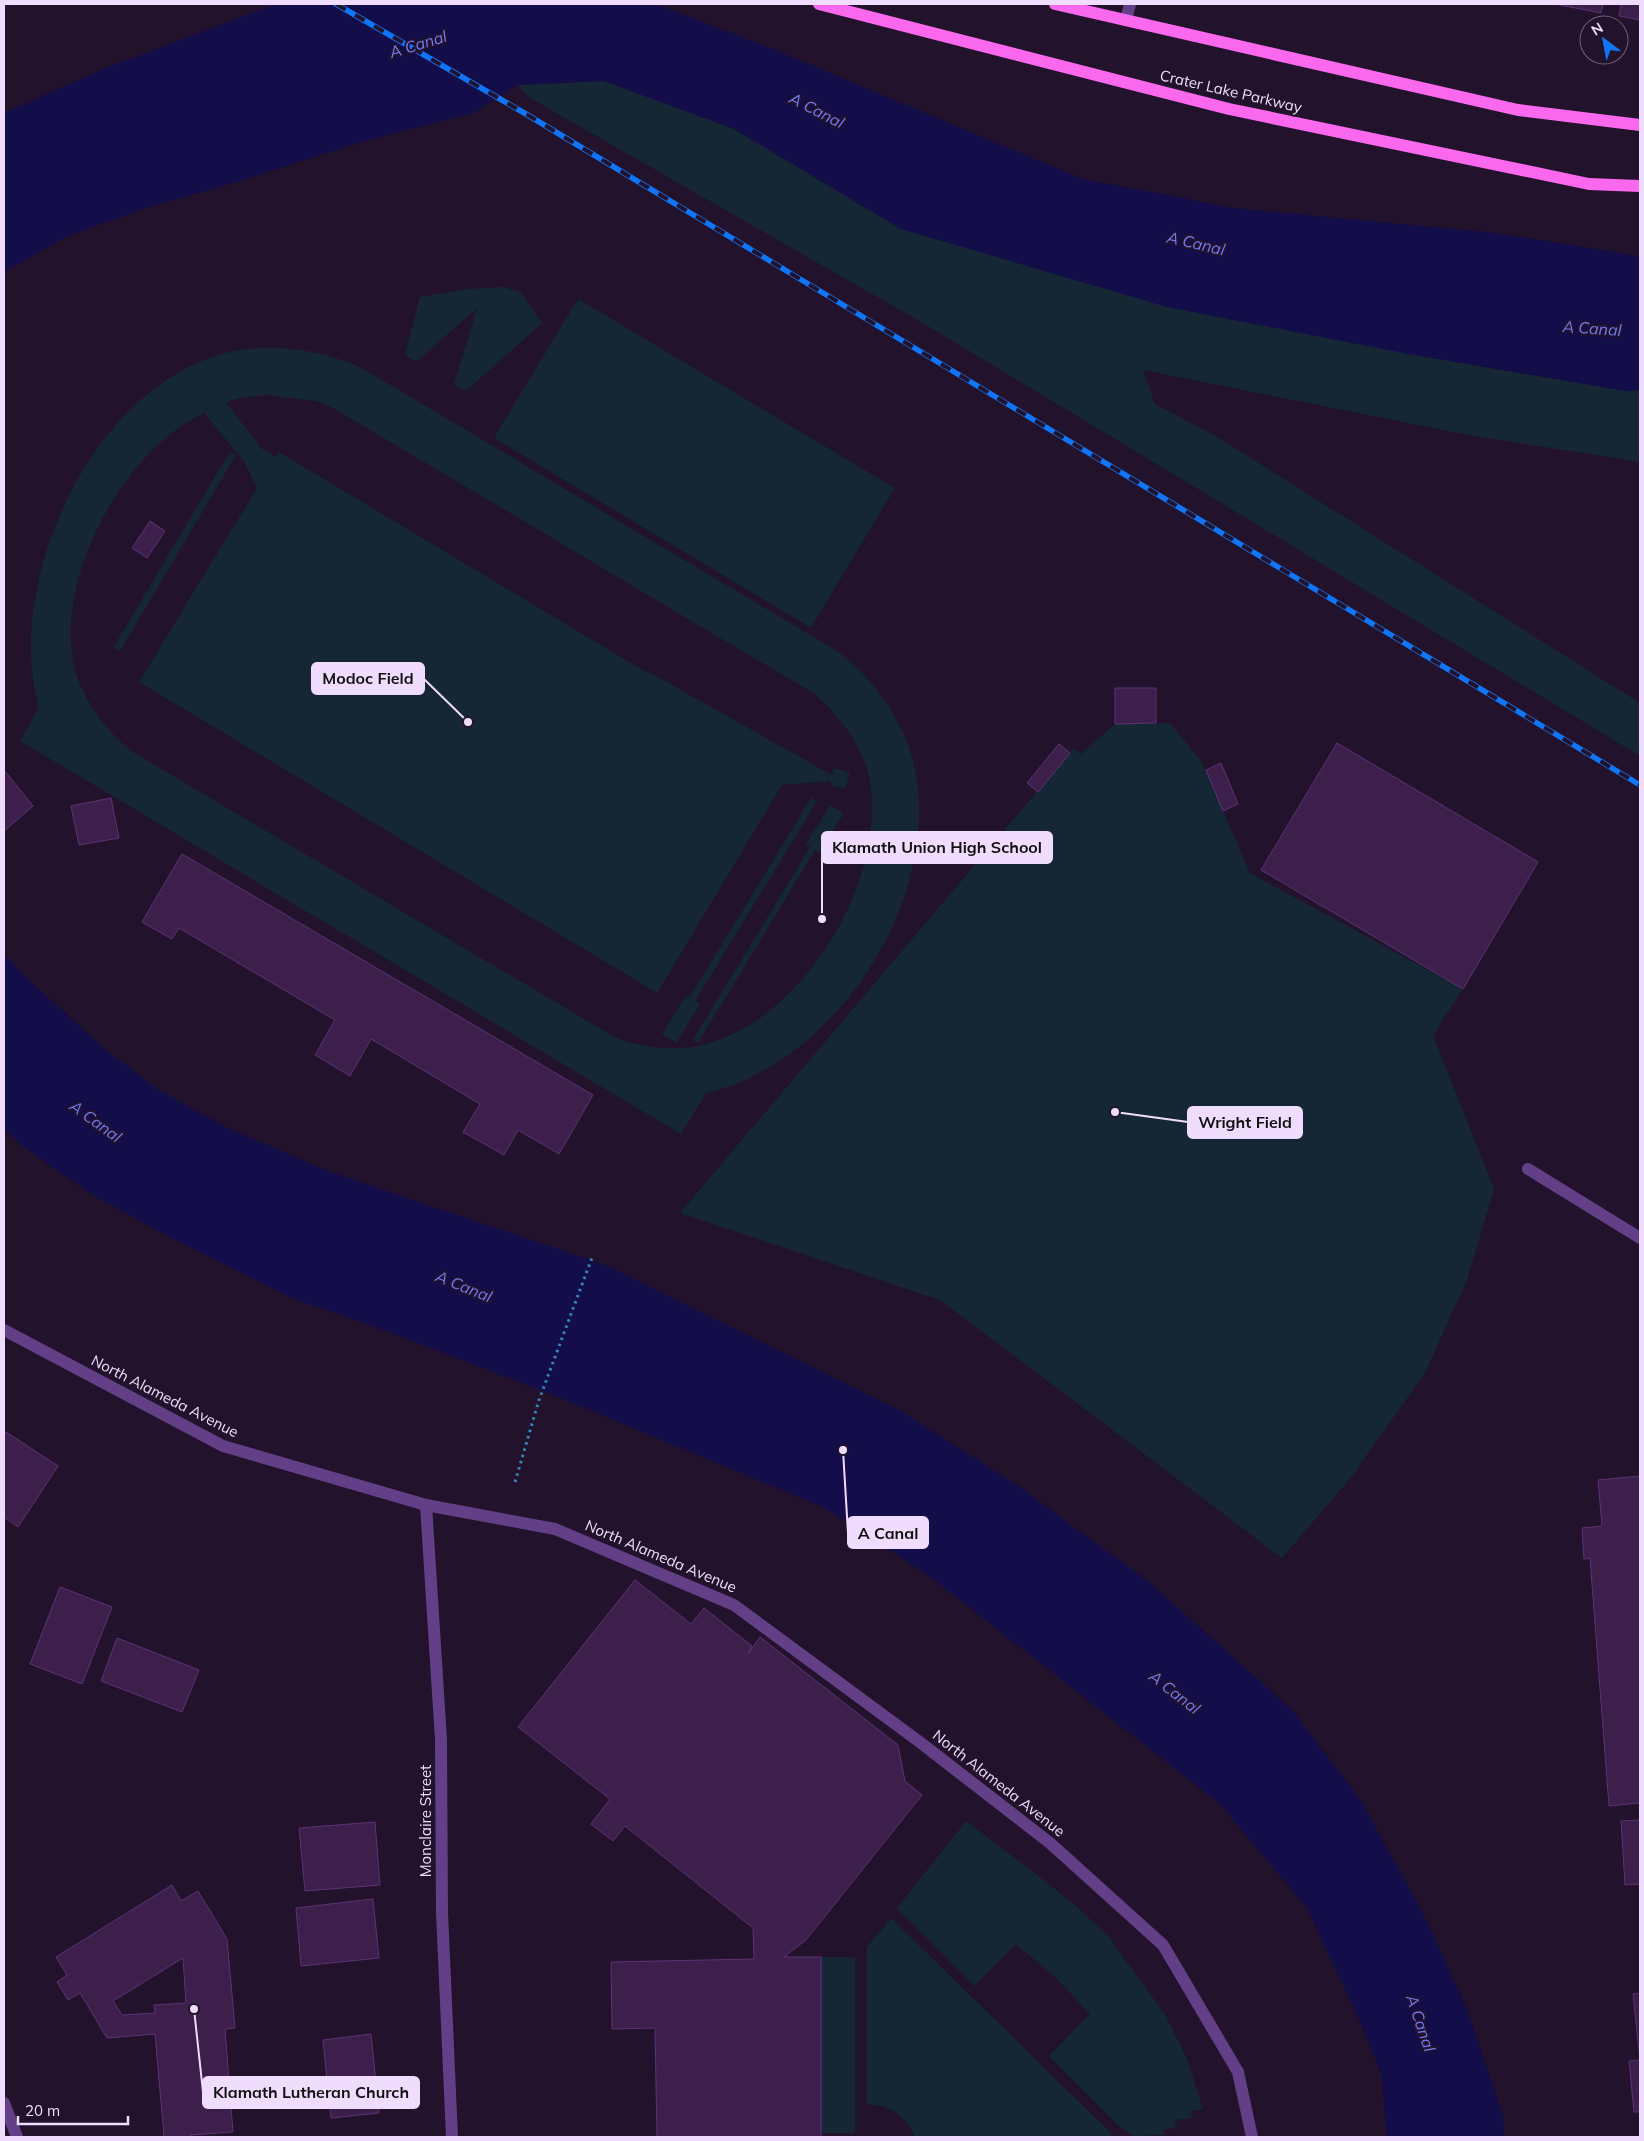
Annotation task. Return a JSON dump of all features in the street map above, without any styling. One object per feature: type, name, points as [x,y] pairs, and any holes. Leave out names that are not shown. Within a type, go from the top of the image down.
[{"type":"main road","name":"Crater Lake Parkway","points":[[819,4],[1229,109],[1589,184],[1640,186]]},
{"type":"main road","points":[[1055,4],[1518,110],[1640,124]]},
{"type":"street","points":[[1126,20],[1130,4]]},
{"type":"street","points":[[1528,1169],[1640,1238]]},
{"type":"street","name":"North Alameda Avenue","points":[[4,1330],[223,1446],[426,1504],[555,1529],[734,1605],[922,1743],[1050,1843],[1163,1946],[1238,2072],[1252,2137]]},
{"type":"street","name":"Monclaire Street","points":[[426,1504],[441,1740],[442,1913],[452,2137]]},
{"type":"street","points":[[4,2103],[17,2137]]},
{"type":"path","points":[[515,1482],[539,1400],[593,1255]]},
{"type":"shaded area","points":[[604,81],[734,129],[901,229],[1409,354],[1626,391],[1640,390],[1640,462],[1468,435],[1143,370],[1155,404],[1214,435],[1640,703],[1640,756],[928,326],[530,98],[517,85]]},
{"type":"shaded area","points":[[502,287],[520,292],[542,323],[466,391],[454,385],[477,308],[416,362],[405,355],[420,297],[467,289]]},
{"type":"shaded area","points":[[578,299],[895,488],[811,628],[494,438]]},
{"type":"shaded area","points":[[262,348],[287,349],[312,352],[360,367],[837,651],[864,674],[876,688],[896,719],[911,752],[915,769],[919,819],[912,871],[895,921],[869,969],[837,1012],[798,1048],[754,1076],[706,1093],[681,1134],[20,741],[39,708],[31,653],[36,595],[52,535],[78,478],[114,428],[157,387],[207,359]],"holes":[[[267,395],[316,401],[335,409],[813,693],[839,719],[855,741],[866,764],[869,776],[872,815],[866,856],[853,898],[832,938],[807,974],[776,1005],[743,1029],[706,1044],[684,1048],[661,1048],[616,1038],[131,751],[113,734],[90,704],[75,670],[71,635],[74,598],[84,560],[100,522],[122,487],[146,456],[174,431],[204,413],[244,461],[257,488],[139,682],[657,993],[782,785],[831,781],[830,785],[845,789],[850,773],[834,768],[832,775],[646,672],[279,452],[275,457],[261,448],[226,402],[244,397]]]},
{"type":"shaded area","points":[[230,452],[236,455],[120,651],[113,648]]},
{"type":"shaded area","points":[[1170,723],[1202,762],[1250,873],[1463,989],[1433,1035],[1494,1189],[1467,1280],[1425,1373],[1349,1480],[1282,1558],[940,1300],[680,1213],[1074,748],[1081,754],[1115,724]]},
{"type":"shaded area","points":[[811,798],[817,801],[695,1001],[700,1004],[676,1043],[662,1034],[686,996],[690,997]]},
{"type":"shaded area","points":[[830,805],[844,813],[820,852],[815,850],[698,1043],[693,1040],[810,847],[806,844]]},
{"type":"shaded area","points":[[966,1821],[1076,1906],[1109,1937],[1166,2016],[1187,2059],[1203,2109],[1191,2111],[1192,2118],[1175,2120],[1176,2128],[1163,2130],[1164,2135],[1133,2136],[1120,2127],[1049,2056],[1090,2014],[1055,1977],[1016,1944],[975,1986],[897,1908]]},
{"type":"shaded area","points":[[891,1918],[1112,2134],[1109,2137],[915,2137],[906,2122],[896,2113],[884,2107],[867,2104],[867,1947]]},
{"type":"shaded area","points":[[821,1957],[855,1957],[855,2133],[821,2133]]},
{"type":"water","points":[[276,4],[647,4],[664,7],[778,51],[1080,178],[1233,208],[1496,233],[1640,256],[1640,390],[1626,391],[1409,354],[1167,307],[901,229],[734,129],[604,81],[517,85],[473,113],[365,141],[230,184],[146,208],[68,236],[4,272],[4,113],[101,70]]},
{"type":"water","points":[[4,954],[31,982],[106,1050],[160,1091],[228,1128],[325,1170],[608,1266],[899,1410],[1017,1485],[1149,1582],[1292,1710],[1360,1799],[1423,1913],[1465,2004],[1503,2115],[1504,2137],[1387,2137],[1381,2073],[1358,2017],[1307,1908],[1219,1803],[932,1578],[825,1508],[558,1397],[392,1333],[289,1297],[167,1236],[88,1192],[24,1147],[4,1128]]},
{"type":"building","points":[[1555,4],[1603,4],[1601,13]]},
{"type":"building","points":[[1621,4],[1640,4],[1640,20],[1629,18],[1629,15],[1619,15]]},
{"type":"building","points":[[150,521],[165,531],[147,558],[132,548]]},
{"type":"building","points":[[1115,688],[1156,688],[1156,723],[1115,724]]},
{"type":"building","points":[[1337,743],[1538,862],[1463,989],[1261,870]]},
{"type":"building","points":[[1059,744],[1070,753],[1038,792],[1027,783]]},
{"type":"building","points":[[1221,763],[1238,804],[1223,811],[1206,770]]},
{"type":"building","points":[[4,770],[33,806],[4,831]]},
{"type":"building","points":[[111,798],[119,838],[79,845],[71,806]]},
{"type":"building","points":[[182,854],[593,1095],[559,1154],[518,1130],[504,1155],[463,1132],[480,1104],[371,1039],[350,1076],[315,1055],[335,1020],[179,928],[172,939],[142,922]]},
{"type":"building","points":[[6,1432],[58,1466],[18,1527],[4,1517],[4,1436]]},
{"type":"building","points":[[1640,1476],[1640,1803],[1609,1806],[1590,1558],[1584,1559],[1582,1528],[1602,1526],[1598,1480]]},
{"type":"building","points":[[635,1580],[691,1624],[704,1608],[752,1646],[748,1654],[760,1637],[898,1745],[905,1781],[922,1795],[806,1940],[784,1957],[821,1957],[821,2137],[657,2137],[655,2028],[612,2029],[611,1962],[754,1959],[753,1928],[625,1826],[613,1841],[591,1824],[610,1799],[518,1727]]},
{"type":"building","points":[[60,1587],[112,1607],[82,1684],[30,1664]]},
{"type":"building","points":[[117,1638],[199,1670],[182,1712],[101,1681]]},
{"type":"building","points":[[1640,1820],[1640,1884],[1625,1885],[1621,1821]]},
{"type":"building","points":[[375,1822],[380,1885],[305,1891],[299,1828]]},
{"type":"building","points":[[172,1885],[181,1901],[198,1891],[227,1939],[235,2028],[225,2029],[233,2132],[191,2135],[191,2137],[164,2137],[155,2034],[107,2038],[80,1993],[68,2000],[57,1982],[67,1975],[56,1957]],"holes":[[[183,1958],[186,2003],[154,2005],[155,2013],[122,2015],[113,2001]]]},
{"type":"building","points":[[373,1899],[379,1958],[301,1966],[296,1908]]},
{"type":"building","points":[[1640,1993],[1640,2060],[1633,1994]]},
{"type":"building","points":[[371,2034],[379,2113],[331,2118],[323,2040]]},
{"type":"building","points":[[1640,2060],[1640,2112],[1634,2112],[1629,2061]]},
{"type":"railway","points":[[336,4],[526,114],[1640,785]]},
{"type":"place","name":"Modoc Field","points":[[468,722]]},
{"type":"place","name":"Klamath Union High School","points":[[822,919]]},
{"type":"place","name":"Wright Field","points":[[1115,1112]]},
{"type":"place","name":"A Canal","points":[[843,1450]]},
{"type":"place","name":"Klamath Lutheran Church","points":[[194,2009]]}]
